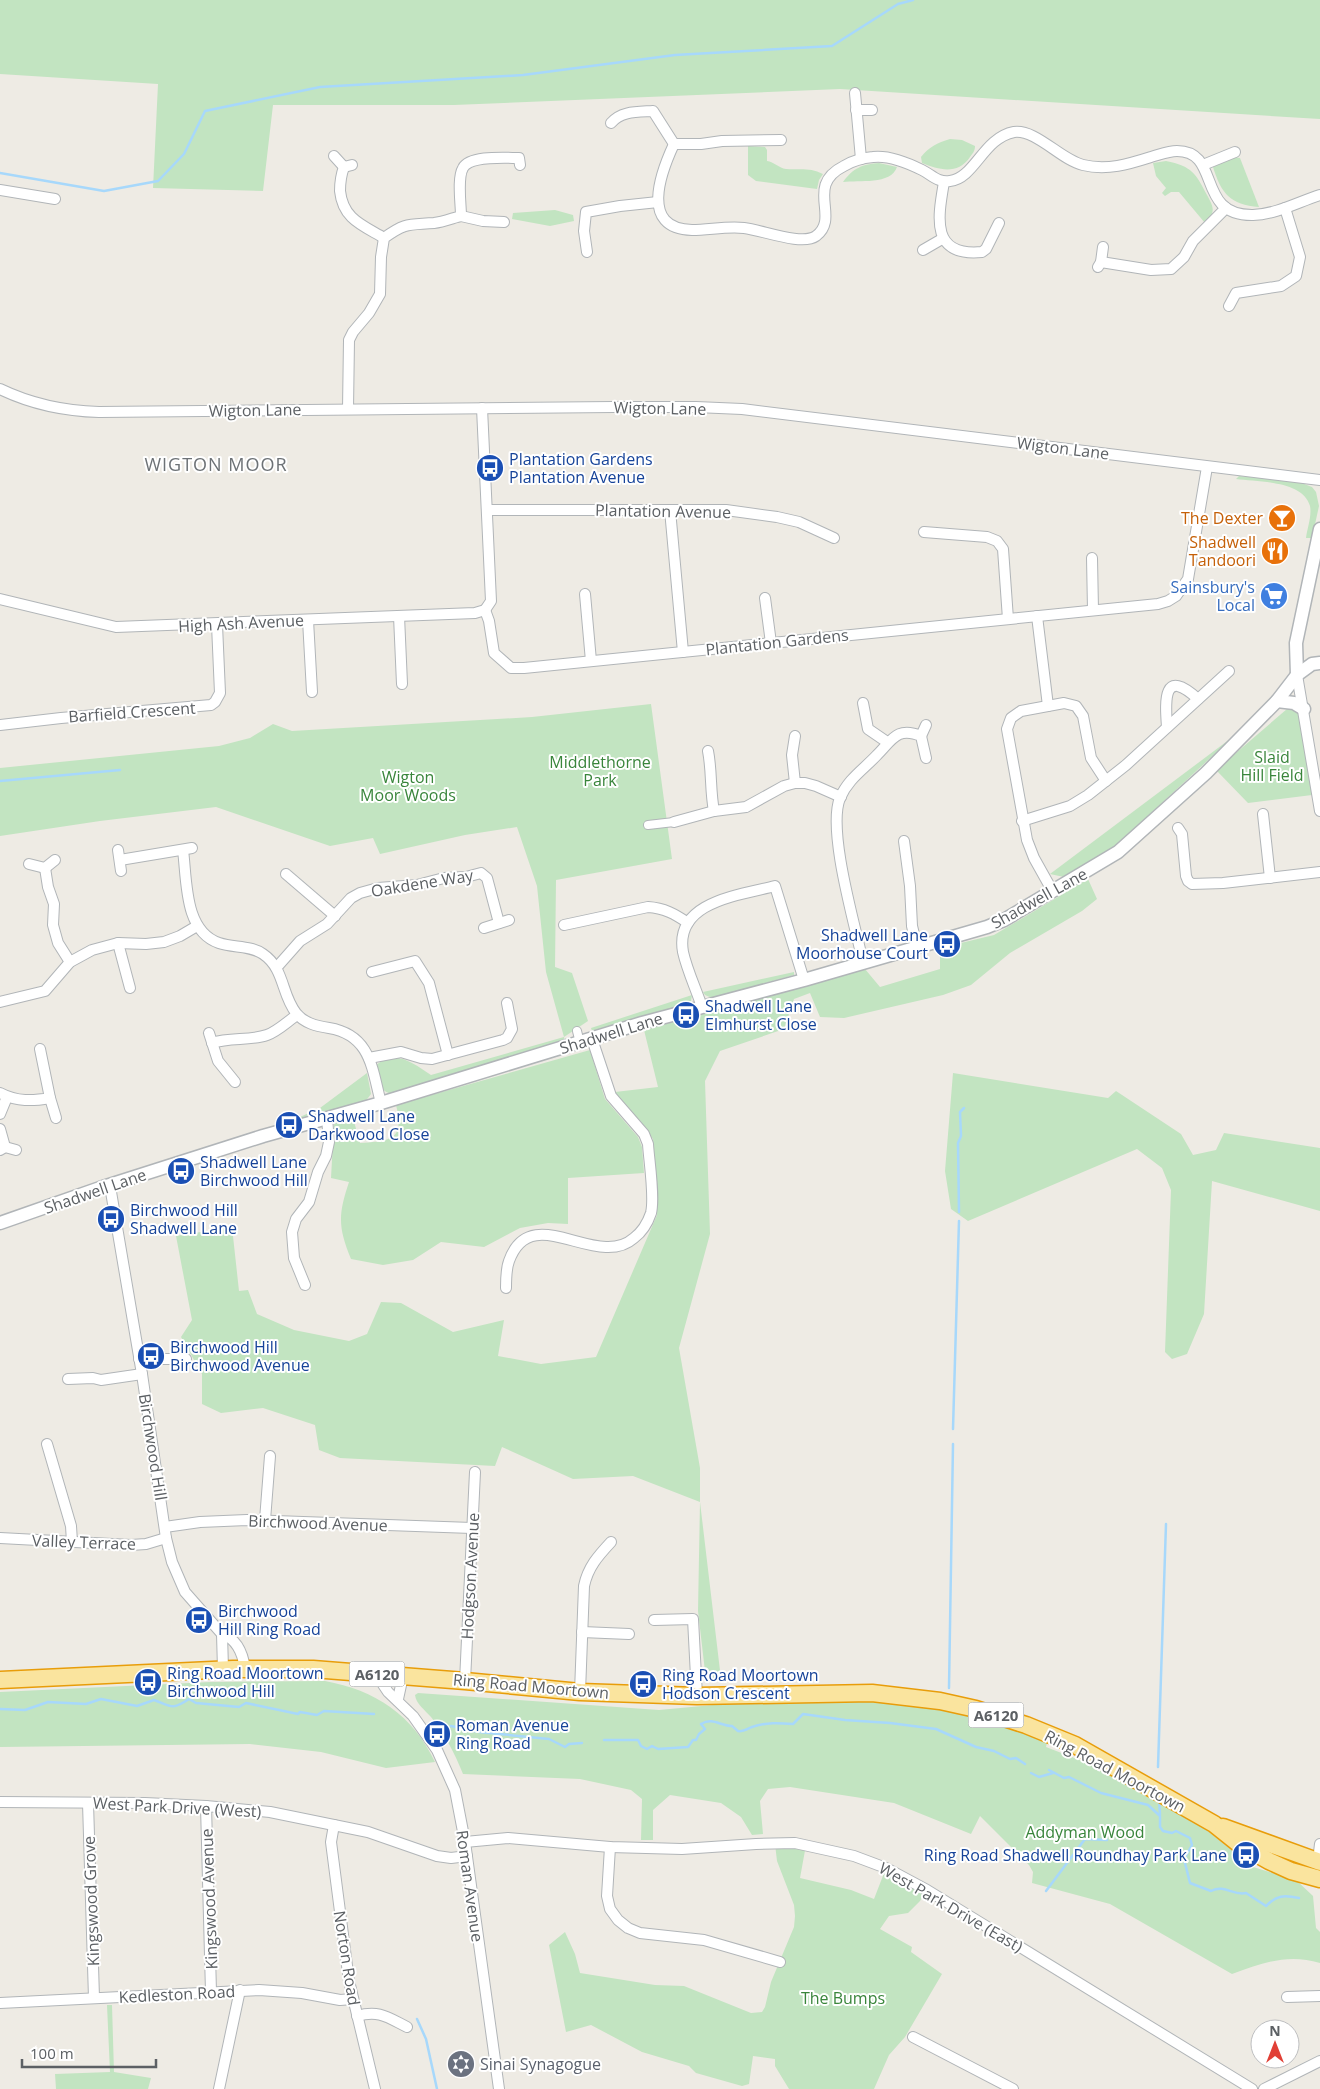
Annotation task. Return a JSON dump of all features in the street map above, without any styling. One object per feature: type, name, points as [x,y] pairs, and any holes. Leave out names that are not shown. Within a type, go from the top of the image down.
[{"type":"highway","name":"Ring Road Moortown","points":[[0,1680],[223,1669],[313,1670],[465,1681],[580,1692],[697,1696],[872,1692],[923,1698],[976,1709],[1026,1725],[1074,1745],[1214,1824],[1239,1844],[1269,1861],[1320,1881]]},
{"type":"highway","name":"Ring Road Moortown","points":[[1214,1824],[1319,1861]]},
{"type":"street","points":[[855,93],[861,159]]},
{"type":"street","points":[[856,110],[872,110]]},
{"type":"street","points":[[611,123],[616,117],[631,112],[653,111],[674,144]]},
{"type":"street","points":[[674,144],[660,180],[658,202],[668,222],[677,228],[690,230],[741,228],[761,230],[795,240],[814,238],[821,231],[824,223],[825,181],[831,173],[839,168],[861,159],[873,157],[897,159],[944,182],[960,178],[1001,137],[1017,132],[1037,138],[1076,163],[1092,167],[1124,165],[1177,151],[1187,153],[1203,165],[1213,193],[1226,208],[1252,215],[1270,213],[1320,196]]},
{"type":"street","points":[[674,144],[781,140]]},
{"type":"street","points":[[1203,165],[1235,152]]},
{"type":"street","points":[[334,156],[348,166],[340,186],[344,209],[350,217],[384,238]]},
{"type":"street","points":[[461,216],[461,185],[464,167],[477,160],[492,158],[520,158],[520,165]]},
{"type":"street","points":[[944,182],[939,231],[942,238],[955,250],[982,252],[986,249],[999,223]]},
{"type":"street","points":[[0,190],[55,199]]},
{"type":"street","points":[[587,252],[584,231],[586,212],[658,202]]},
{"type":"street","points":[[1103,247],[1099,265],[1151,270],[1170,269],[1184,257],[1193,241],[1226,208]]},
{"type":"street","points":[[1229,306],[1235,289],[1281,286],[1296,276],[1300,257],[1284,208]]},
{"type":"street","points":[[348,409],[349,340],[380,294],[381,257],[384,238],[398,228],[412,223],[435,223],[461,216],[483,221],[504,222]]},
{"type":"street","points":[[923,250],[942,238]]},
{"type":"street","name":"Wigton Lane","points":[[0,389],[14,396],[53,408],[76,411],[678,407],[742,410],[1320,480]]},
{"type":"street","name":"Plantation Gardens","points":[[482,408],[491,600],[485,610],[489,621],[494,653],[511,668],[1158,604],[1168,601],[1183,588],[1188,579],[1207,466]]},
{"type":"street","name":"Plantation Avenue","points":[[487,510],[726,510],[777,516],[799,522],[834,538]]},
{"type":"street","points":[[670,510],[683,652]]},
{"type":"street","points":[[1320,528],[1296,642],[1297,676],[1320,811]]},
{"type":"street","points":[[924,532],[987,537],[1000,545],[1003,550],[1008,619]]},
{"type":"street","points":[[1092,558],[1093,610]]},
{"type":"street","points":[[584,594],[591,661]]},
{"type":"street","points":[[765,598],[771,643]]},
{"type":"street","name":"High Ash Avenue","points":[[0,599],[116,627],[475,613],[485,610]]},
{"type":"street","points":[[399,616],[402,684]]},
{"type":"street","points":[[1037,616],[1048,706]]},
{"type":"street","points":[[308,620],[312,692]]},
{"type":"street","name":"Barfield Crescent","points":[[0,725],[211,705],[220,693],[217,624]]},
{"type":"street","name":"Shadwell Lane","points":[[0,1223],[245,1142],[381,1103],[583,1038],[804,980],[987,927],[1004,920],[1118,852],[1206,773],[1277,701],[1297,676],[1312,664],[1320,663]]},
{"type":"street","points":[[1022,821],[1070,806],[1106,781],[1229,671]]},
{"type":"street","points":[[1167,727],[1165,697],[1168,690],[1175,686],[1183,687],[1198,699]]},
{"type":"street","points":[[1277,701],[1294,703],[1304,709]]},
{"type":"street","points":[[863,703],[868,729],[887,742]]},
{"type":"street","points":[[1053,892],[1034,858],[1022,821],[1007,729],[1011,718],[1020,711],[1071,704],[1083,716],[1091,758],[1106,781]]},
{"type":"street","points":[[926,725],[921,736],[926,758]]},
{"type":"street","points":[[863,962],[839,849],[838,807],[841,796],[851,780],[876,756],[892,737],[912,733],[921,736]]},
{"type":"street","points":[[794,783],[792,755],[795,736]]},
{"type":"street","points":[[708,751],[712,773],[711,788],[714,811]]},
{"type":"street","points":[[648,825],[674,822],[714,811],[746,807],[784,786],[794,783],[816,786],[841,796]]},
{"type":"street","points":[[1263,814],[1270,878]]},
{"type":"street","points":[[1178,828],[1182,834],[1186,876],[1192,884],[1320,872]]},
{"type":"street","points":[[904,841],[910,886],[912,926],[917,947]]},
{"type":"street","points":[[121,871],[119,855],[187,849],[190,903],[197,926],[208,937],[218,943],[253,949],[262,954],[277,967],[292,1007],[297,1015],[312,1025],[342,1031],[351,1036],[366,1050],[381,1103]]},
{"type":"street","points":[[45,868],[54,860]]},
{"type":"street","points":[[29,864],[45,868]]},
{"type":"street","points":[[45,868],[48,887],[54,904],[53,925],[58,943],[70,962]]},
{"type":"street","name":"Oakdene Way","points":[[277,967],[300,941],[327,924],[351,898],[360,893],[378,888],[417,885],[444,878],[466,877],[481,873],[488,878],[504,922],[484,928]]},
{"type":"street","points":[[286,874],[335,916]]},
{"type":"street","points":[[702,1007],[683,952],[683,939],[688,923],[702,908],[714,902],[775,886],[804,980]]},
{"type":"street","points":[[564,925],[648,907],[661,908],[688,923]]},
{"type":"street","points":[[0,1002],[45,991],[70,962],[92,950],[118,943],[146,944],[164,942],[180,936],[197,926]]},
{"type":"street","points":[[118,943],[130,988]]},
{"type":"street","points":[[372,972],[415,961],[429,983],[448,1055]]},
{"type":"street","points":[[369,1058],[401,1052],[423,1059],[432,1059],[498,1042],[507,1038],[512,1029],[507,1003]]},
{"type":"street","points":[[235,1082],[218,1061],[210,1038],[224,1039],[270,1035],[297,1015]]},
{"type":"street","points":[[506,1288],[508,1263],[514,1250],[524,1240],[547,1234],[587,1246],[617,1248],[629,1243],[639,1235],[651,1211],[648,1144],[644,1134],[611,1096],[583,1038]]},
{"type":"street","points":[[40,1049],[56,1118]]},
{"type":"street","points":[[0,1114],[4,1095],[30,1101],[50,1098]]},
{"type":"street","points":[[305,1285],[294,1258],[292,1232],[296,1219],[308,1202],[318,1172],[326,1156],[329,1142],[327,1118]]},
{"type":"street","points":[[0,1129],[2,1149],[16,1150]]},
{"type":"street","name":"Birchwood Hill","points":[[110,1186],[172,1562],[185,1592],[222,1634],[228,1636],[240,1650],[245,1669]]},
{"type":"street","points":[[139,1359],[186,1359]]},
{"type":"street","points":[[73,1382],[93,1378],[102,1380],[142,1374]]},
{"type":"street","points":[[47,1444],[71,1526],[72,1542]]},
{"type":"street","points":[[265,1520],[270,1456]]},
{"type":"street","name":"Hodgson Avenue","points":[[465,1681],[475,1472]]},
{"type":"street","name":"Birchwood Avenue","points":[[166,1532],[225,1520],[472,1528]]},
{"type":"street","name":"Valley Terrace","points":[[0,1538],[132,1545],[146,1544],[166,1532]]},
{"type":"street","points":[[580,1692],[586,1574],[592,1563],[611,1542]]},
{"type":"street","points":[[654,1620],[693,1619],[697,1696]]},
{"type":"street","points":[[582,1632],[629,1634]]},
{"type":"street","points":[[222,1634],[223,1669]]},
{"type":"street","name":"Roman Avenue","points":[[379,1674],[380,1680],[388,1692],[398,1699],[413,1716],[438,1750],[454,1790],[465,1842],[499,2089]]},
{"type":"street","points":[[398,1699],[403,1676]]},
{"type":"street","name":"West Park Drive (West)","points":[[0,1802],[206,1806],[270,1812],[368,1832],[437,1856],[451,1858],[467,1856]]},
{"type":"street","name":"Kingswood Grove","points":[[88,1803],[94,1998]]},
{"type":"street","name":"Kingswood Avenue","points":[[206,1806],[211,1992]]},
{"type":"street","name":"Norton Road","points":[[334,1825],[331,1842],[353,1999],[375,2089]]},
{"type":"street","name":"West Park Drive (East)","points":[[465,1842],[508,1838],[610,1847],[682,1850],[795,1843],[854,1856],[886,1868],[990,1927],[1252,2089]]},
{"type":"street","points":[[1320,1844],[1320,1881]]},
{"type":"street","points":[[610,1847],[608,1896],[614,1914],[628,1928],[640,1933],[704,1940],[780,1962]]},
{"type":"street","points":[[219,2089],[240,1990]]},
{"type":"street","name":"Kedleston Road","points":[[0,2003],[240,1990],[281,1991],[340,2000],[353,1999]]},
{"type":"street","points":[[1287,1997],[1320,1996]]},
{"type":"street","points":[[357,2016],[368,2013],[380,2014],[407,2027]]},
{"type":"street","points":[[914,2037],[1013,2089]]},
{"type":"street","points":[[1264,2089],[1320,2061]]},
{"type":"green space","points":[[0,0],[1320,0],[1320,119],[840,89],[454,105],[273,105],[263,191],[153,188],[158,84],[0,74]]},
{"type":"green space","points":[[950,139],[962,140],[975,146],[974,152],[965,163],[954,169],[941,169],[922,163],[921,157],[930,148]]},
{"type":"green space","points":[[748,146],[765,147],[767,150],[767,161],[783,168],[809,170],[823,174],[817,189],[756,181],[748,175]]},
{"type":"green space","points":[[1233,157],[1240,158],[1259,207],[1241,204],[1234,200],[1223,191],[1219,184],[1213,167]]},
{"type":"green space","points":[[1166,161],[1187,168],[1200,182],[1213,210],[1205,223],[1179,192],[1171,192],[1165,196],[1162,193],[1166,188],[1156,176],[1153,163]]},
{"type":"green space","points":[[879,163],[897,167],[894,173],[881,179],[843,182],[851,173],[859,168],[868,164]]},
{"type":"green space","points":[[555,210],[573,215],[574,221],[550,226],[512,219],[513,213]]},
{"type":"green space","points":[[1239,476],[1299,482],[1312,487],[1316,492],[1319,506],[1312,538],[1306,538],[1310,506],[1306,497],[1299,491],[1279,484],[1236,479]]},
{"type":"green space","name":"Slaid Hill Field","points":[[1294,703],[1297,703],[1312,795],[1248,803],[1216,770]]},
{"type":"green space","name":"Wigton Moor Woods","points":[[651,704],[672,859],[556,880],[555,967],[572,973],[588,1021],[564,1037],[546,972],[537,886],[517,827],[465,835],[380,854],[373,838],[330,846],[216,807],[100,821],[0,836],[0,768],[219,746],[250,738],[273,724],[292,731],[532,717]]},
{"type":"green space","points":[[1234,736],[1108,853],[1064,877],[1050,874]]},
{"type":"green space","points":[[1088,879],[1097,899],[1082,911],[1010,953],[971,985],[943,995],[844,1018],[820,1017],[810,993],[794,999],[784,1029],[720,1051],[705,1081],[710,1234],[679,1348],[700,1468],[700,1502],[633,1476],[573,1479],[502,1447],[495,1466],[340,1458],[319,1450],[315,1425],[263,1408],[221,1413],[202,1404],[202,1374],[181,1337],[192,1320],[176,1236],[232,1227],[239,1291],[248,1290],[257,1314],[294,1330],[349,1341],[367,1334],[381,1302],[401,1303],[453,1332],[504,1320],[498,1356],[541,1364],[596,1357],[657,1215],[653,1139],[615,1092],[658,1087],[644,1030],[865,969],[880,987],[940,969],[940,948],[994,935]]},
{"type":"green space","points":[[794,972],[794,975],[712,998],[703,992]]},
{"type":"green space","points":[[692,995],[691,1001],[683,1006],[592,1031],[591,1028]]},
{"type":"green space","points":[[564,1037],[565,1042],[393,1094],[388,1093],[382,1087],[378,1080],[375,1066],[390,1058],[404,1059],[431,1075]]},
{"type":"green space","points":[[590,1050],[605,1099],[638,1137],[642,1147],[644,1173],[568,1178],[568,1224],[548,1223],[520,1228],[484,1247],[441,1242],[413,1260],[383,1265],[351,1259],[341,1221],[341,1212],[349,1182],[331,1178],[334,1123],[353,1118],[360,1143],[380,1141],[393,1136],[397,1132],[399,1125],[396,1105]]},
{"type":"green space","points":[[367,1073],[371,1094],[365,1102],[282,1125],[320,1108]]},
{"type":"green space","points":[[953,1073],[1108,1098],[1116,1091],[1181,1134],[1193,1155],[1216,1150],[1224,1133],[1320,1148],[1320,1211],[1212,1181],[1204,1314],[1187,1354],[1172,1359],[1165,1352],[1171,1190],[1162,1168],[1137,1149],[968,1221],[951,1209],[945,1171]]},
{"type":"green space","points":[[700,1502],[721,1679],[706,1680],[698,1611]]},
{"type":"green space","points":[[325,1681],[360,1691],[390,1707],[416,1731],[435,1762],[386,1768],[321,1752],[250,1744],[0,1747],[0,1692],[210,1682]]},
{"type":"green space","name":"Addyman Wood","points":[[418,1693],[659,1710],[734,1703],[852,1699],[907,1702],[982,1718],[1048,1739],[1046,1747],[1095,1766],[1181,1810],[1253,1867],[1296,1880],[1313,1896],[1316,1928],[1320,1932],[1320,1963],[1308,1960],[1286,1959],[1254,1966],[1232,1974],[1110,1904],[1032,1883],[1033,1872],[1029,1865],[980,1816],[971,1834],[894,1803],[790,1787],[768,1789],[760,1801],[763,1834],[752,1835],[741,1817],[721,1803],[670,1795],[653,1810],[653,1840],[641,1840],[642,1799],[631,1790],[580,1779],[463,1774],[441,1730],[417,1701],[415,1695]]},
{"type":"green space","name":"The Bumps","points":[[775,1844],[806,1845],[800,1878],[851,1890],[874,1899],[886,1868],[927,1890],[920,1901],[908,1913],[889,1916],[880,1929],[912,1947],[911,1952],[942,1974],[905,2037],[889,2055],[874,2089],[789,2089],[775,2066],[775,2059],[753,2056],[749,2084],[742,2086],[696,2073],[689,2066],[642,2052],[591,2025],[566,2032],[549,1945],[565,1932],[575,1954],[580,1973],[655,1985],[684,1986],[751,2013],[762,2012],[771,1982],[794,1927],[795,1916],[794,1905],[777,1861]]},
{"type":"green space","points":[[107,2005],[112,2005],[114,2072],[151,2078],[148,2089],[56,2089],[55,2074],[110,2072]]},
{"type":"waterway","points":[[0,173],[104,191],[158,181],[184,154],[205,111],[320,87],[523,75],[675,55],[832,46],[898,4],[913,0]]},
{"type":"waterway","points":[[0,781],[120,770]]},
{"type":"waterway","points":[[959,1212],[958,1143],[961,1136],[960,1112],[964,1108]]},
{"type":"waterway","points":[[953,1429],[959,1221]]},
{"type":"waterway","points":[[949,1688],[953,1444]]},
{"type":"waterway","points":[[1158,1767],[1166,1524]]},
{"type":"waterway","points":[[0,1709],[25,1710],[48,1702],[86,1704],[101,1699],[137,1706],[154,1700],[174,1706],[189,1699],[196,1703],[239,1707],[246,1703],[298,1714],[300,1712],[317,1715],[324,1711],[374,1714]]},
{"type":"waterway","points":[[604,1740],[638,1740],[641,1746],[647,1749],[652,1746],[658,1749],[688,1747],[705,1729],[701,1724],[705,1722],[709,1721],[732,1726],[738,1731],[742,1731],[762,1724],[793,1724],[803,1714],[936,1729],[976,1747],[994,1751],[1010,1759],[1016,1758],[1025,1764]]},
{"type":"waterway","points":[[451,1726],[479,1732],[549,1739],[565,1747],[569,1744],[582,1743]]},
{"type":"waterway","points":[[1049,1770],[1064,1778],[1069,1777],[1101,1793],[1148,1805],[1160,1816],[1160,1827],[1163,1831],[1172,1833],[1176,1831],[1190,1838],[1192,1845],[1184,1859],[1190,1883],[1211,1891],[1225,1889],[1237,1893],[1246,1893],[1266,1906],[1281,1897],[1299,1898]]},
{"type":"waterway","points":[[1031,1773],[1039,1777],[1053,1773]]},
{"type":"waterway","points":[[1159,1800],[1160,1814]]},
{"type":"waterway","points":[[1046,1891],[1085,1839],[1107,1840]]},
{"type":"waterway","points":[[417,2019],[426,2039],[437,2089]]},
{"type":"place","name":"Plantation Gardens Plantation Avenue","points":[[490,468]]},
{"type":"place","name":"The Dexter","points":[[1282,518]]},
{"type":"place","name":"Shadwell Tandoori","points":[[1275,551]]},
{"type":"place","name":"Sainsbury's Local","points":[[1274,596]]},
{"type":"place","name":"Shadwell Lane Moorhouse Court","points":[[947,944]]},
{"type":"place","name":"Shadwell Lane Elmhurst Close","points":[[686,1015]]},
{"type":"place","name":"Shadwell Lane Darkwood Close","points":[[289,1125]]},
{"type":"place","name":"Shadwell Lane Birchwood Hill","points":[[181,1171]]},
{"type":"place","name":"Birchwood Hill Shadwell Lane","points":[[111,1219]]},
{"type":"place","name":"Birchwood Hill Birchwood Avenue","points":[[151,1356]]},
{"type":"place","name":"Birchwood Hill Ring Road","points":[[199,1620]]},
{"type":"place","name":"Ring Road Moortown Birchwood Hill","points":[[148,1682]]},
{"type":"place","name":"Ring Road Moortown Hodson Crescent","points":[[643,1684]]},
{"type":"place","name":"Roman Avenue Ring Road","points":[[437,1734]]},
{"type":"place","name":"Ring Road Shadwell Roundhay Park Lane","points":[[1246,1855]]},
{"type":"place","name":"Sinai Synagogue","points":[[461,2064]]},
{"type":"district","name":"WIGTON MOOR","points":[[216,464]]},
{"type":"park label","name":"Middlethorne Park","points":[[600,771]]}]
